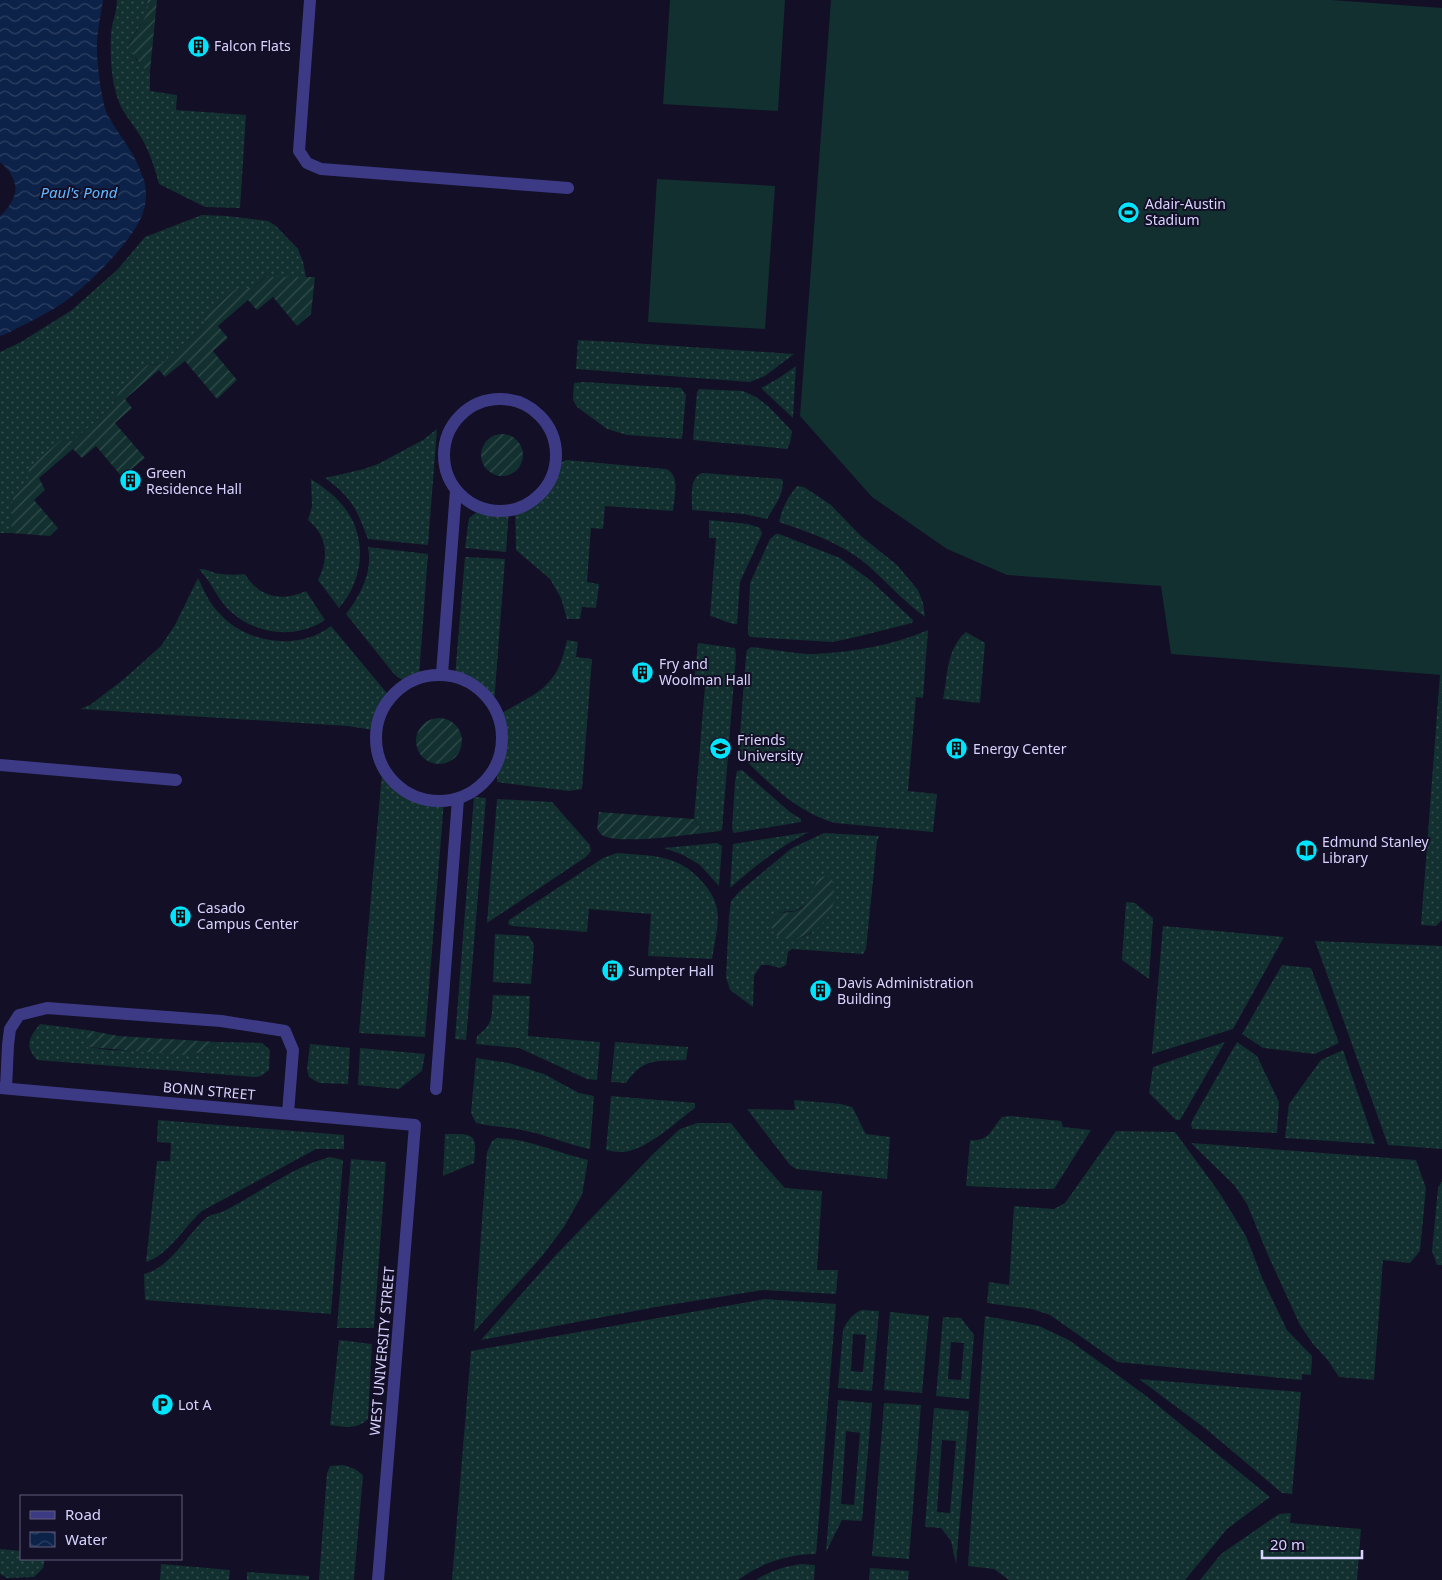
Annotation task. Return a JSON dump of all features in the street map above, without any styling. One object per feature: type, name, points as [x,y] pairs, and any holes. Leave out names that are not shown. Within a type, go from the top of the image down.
[{"type":"street","points":[[310,0],[299,151],[307,163],[321,169],[568,188]]},
{"type":"street","points":[[442,674],[456,490],[447,473],[444,454],[448,436],[457,419],[471,407],[488,400],[507,399],[526,405],[541,416],[551,432],[556,451],[554,470],[545,487],[532,500],[515,509],[499,511],[483,508],[468,501],[456,490]]},
{"type":"street","points":[[442,674],[462,678],[480,688],[494,704],[499,714],[503,732],[502,750],[496,768],[485,783],[472,793],[458,799],[439,802],[421,799],[404,790],[390,778],[380,762],[376,746],[376,734],[380,717],[386,704],[397,690],[418,677],[442,674]]},
{"type":"street","points":[[0,764],[176,780]]},
{"type":"street","points":[[436,1089],[458,799]]},
{"type":"street","points":[[3,1088],[10,1029],[19,1015],[47,1008],[221,1021],[285,1031],[292,1050],[288,1113]]},
{"type":"street","name":"BONN STREET","points":[[3,1088],[415,1125]]},
{"type":"street","name":"WEST UNIVERSITY STREET","points":[[378,1580],[415,1125]]},
{"type":"green space","points":[[117,0],[146,0],[148,4],[144,18],[130,43],[139,63],[150,71],[150,91],[177,95],[176,110],[246,115],[240,208],[205,207],[159,184],[153,163],[141,137],[121,106],[114,86],[111,42]]},
{"type":"green space","points":[[146,0],[157,0],[150,71],[142,67],[129,48],[146,15],[148,4]]},
{"type":"green space","points":[[670,0],[785,0],[778,111],[663,104]]},
{"type":"green space","name":"Adair-Austin Stadium","points":[[831,0],[1331,0],[1442,8],[1442,675],[1171,654],[1161,586],[1007,575],[947,549],[872,497],[800,416]]},
{"type":"green space","points":[[657,179],[775,186],[765,329],[648,322]]},
{"type":"green space","points":[[202,215],[268,221],[276,226],[298,249],[306,277],[265,277],[253,288],[237,288],[206,314],[203,327],[161,364],[147,365],[119,391],[114,405],[13,494],[11,533],[0,533],[0,352],[21,342],[72,310],[118,269],[145,237]]},
{"type":"green space","points":[[265,277],[315,277],[311,314],[297,326],[273,297],[257,310],[248,300],[218,326],[228,338],[213,351],[237,380],[217,399],[185,361],[165,377],[159,370],[125,399],[132,408],[115,423],[145,458],[122,477],[96,446],[82,458],[73,449],[39,478],[45,490],[34,500],[58,528],[50,536],[11,533],[13,494],[28,479],[29,468],[61,440],[73,441],[114,405],[119,391],[147,365],[161,364],[203,327],[206,314],[237,288],[253,288]]},
{"type":"green space","points":[[578,340],[794,354],[765,376],[750,382],[576,369]]},
{"type":"green space","points":[[796,366],[793,418],[761,388]]},
{"type":"green space","points":[[574,383],[681,388],[686,395],[682,439],[627,435],[607,429],[577,407],[573,400]]},
{"type":"green space","points":[[699,389],[743,391],[756,397],[768,406],[792,431],[787,449],[693,440],[697,392]]},
{"type":"green space","points":[[437,429],[428,545],[368,539],[352,504],[325,478],[378,464],[423,440]]},
{"type":"green space","points":[[506,434],[514,437],[520,443],[523,455],[520,467],[514,473],[498,476],[490,473],[484,467],[481,451],[484,443],[490,437]]},
{"type":"green space","points":[[566,460],[666,469],[674,476],[676,487],[673,511],[605,506],[603,529],[591,528],[587,582],[599,584],[596,608],[582,607],[580,619],[567,619],[561,598],[550,579],[516,550],[515,509],[541,492],[558,465]]},
{"type":"green space","points":[[703,473],[782,479],[783,484],[778,500],[767,519],[744,514],[692,510],[693,483],[695,478]]},
{"type":"green space","points":[[311,479],[329,492],[344,507],[352,519],[360,545],[358,572],[354,585],[339,608],[318,580],[324,564],[325,548],[320,533],[308,520],[312,506]]},
{"type":"green space","points":[[797,486],[804,487],[831,505],[861,536],[897,565],[918,590],[923,603],[925,617],[856,556],[824,539],[779,522],[786,503]]},
{"type":"green space","points":[[481,509],[509,509],[506,552],[465,548],[469,518]]},
{"type":"green space","points":[[709,520],[748,524],[760,528],[762,534],[740,582],[737,624],[710,616],[716,538],[709,538]]},
{"type":"green space","points":[[776,534],[840,558],[870,580],[913,620],[912,623],[833,642],[750,637],[748,628],[750,583],[770,539]]},
{"type":"green space","points":[[368,547],[428,554],[419,677],[415,679],[403,680],[394,674],[346,614],[356,599],[367,574],[369,565]]},
{"type":"green space","points":[[465,557],[505,559],[494,704],[472,684],[455,676]]},
{"type":"green space","points":[[199,569],[222,574],[245,574],[257,588],[272,596],[289,596],[306,591],[325,620],[313,627],[300,631],[273,632],[260,629],[236,616],[226,607]]},
{"type":"green space","points":[[198,578],[210,602],[220,614],[244,632],[259,638],[274,641],[304,639],[318,634],[331,626],[391,698],[373,730],[348,726],[80,709],[90,705],[124,679],[161,646],[175,625]]},
{"type":"green space","points":[[928,630],[923,698],[916,697],[908,791],[937,794],[933,832],[835,823],[821,818],[784,796],[741,756],[739,748],[746,656],[747,650],[751,647],[794,653],[822,654],[869,648]]},
{"type":"green space","points":[[966,632],[985,643],[980,703],[943,699],[951,655],[959,639]]},
{"type":"green space","points":[[567,640],[578,642],[576,657],[592,659],[582,789],[569,791],[497,782],[498,772],[508,744],[502,713],[530,697],[548,683],[558,669]]},
{"type":"green space","points":[[698,643],[735,648],[736,656],[722,830],[704,833],[694,819],[705,686],[694,685]]},
{"type":"green space","points":[[1440,675],[1442,675],[1442,920],[1436,926],[1421,925]]},
{"type":"green space","points":[[439,718],[452,722],[458,728],[462,741],[458,754],[452,760],[439,764],[426,760],[420,754],[416,741],[420,728],[426,722]]},
{"type":"green space","points":[[742,770],[790,812],[801,819],[801,822],[734,833],[732,829],[735,782],[737,771]]},
{"type":"green space","points":[[382,773],[402,792],[424,799],[444,801],[425,1037],[359,1033]]},
{"type":"green space","points":[[474,797],[486,798],[466,1040],[455,1039]]},
{"type":"green space","points":[[497,799],[552,802],[590,845],[591,851],[586,857],[487,923]]},
{"type":"green space","points":[[599,812],[694,819],[704,833],[635,839],[610,838],[601,835],[597,829]]},
{"type":"green space","points":[[809,832],[768,857],[730,888],[733,844]]},
{"type":"green space","points":[[824,833],[879,836],[866,949],[863,954],[792,949],[788,952],[786,965],[780,968],[761,965],[754,976],[753,1007],[730,990],[726,977],[731,901],[740,891],[792,848]],"holes":[[[808,903],[812,933],[792,938],[778,912],[795,911]]]},
{"type":"green space","points":[[717,843],[722,846],[719,886],[700,865],[683,855],[664,848]]},
{"type":"green space","points":[[617,853],[666,858],[686,867],[705,885],[714,899],[718,914],[712,959],[648,956],[651,914],[589,909],[587,932],[512,926],[508,924],[509,920],[603,858]]},
{"type":"green space","points":[[825,876],[831,879],[834,886],[834,896],[831,910],[824,922],[813,931],[801,937],[789,939],[779,937],[773,930],[771,918],[778,912],[801,909],[809,900],[818,879]]},
{"type":"green space","points":[[1126,902],[1135,903],[1153,918],[1149,979],[1122,960]]},
{"type":"green space","points":[[1163,926],[1284,937],[1233,1029],[1152,1054]]},
{"type":"green space","points":[[495,934],[529,936],[534,945],[531,984],[493,982]]},
{"type":"green space","points":[[1315,941],[1442,946],[1442,1149],[1388,1145]]},
{"type":"green space","points":[[1282,965],[1311,968],[1339,1043],[1315,1054],[1263,1048],[1242,1034]]},
{"type":"green space","points":[[493,995],[530,996],[528,1036],[600,1042],[597,1080],[587,1079],[519,1048],[476,1044],[477,1036],[487,1027],[491,1018]]},
{"type":"green space","points":[[40,1024],[87,1030],[87,1047],[109,1050],[202,1052],[218,1042],[262,1043],[270,1050],[269,1070],[261,1076],[255,1077],[37,1060],[30,1050],[29,1042]]},
{"type":"green space","points":[[87,1030],[118,1036],[218,1042],[202,1052],[186,1055],[87,1047]]},
{"type":"green space","points":[[615,1042],[688,1047],[686,1060],[652,1062],[639,1068],[626,1083],[611,1082]]},
{"type":"green space","points":[[1225,1042],[1180,1120],[1176,1120],[1149,1093],[1153,1067]]},
{"type":"green space","points":[[1237,1042],[1257,1056],[1279,1102],[1277,1133],[1192,1129],[1191,1124],[1194,1117]]},
{"type":"green space","points":[[310,1044],[350,1048],[348,1084],[319,1083],[309,1077],[307,1070]]},
{"type":"green space","points":[[360,1048],[425,1054],[422,1071],[399,1089],[358,1085]]},
{"type":"green space","points":[[1343,1050],[1375,1144],[1285,1138],[1289,1104],[1321,1060]]},
{"type":"green space","points":[[476,1058],[509,1063],[544,1074],[579,1093],[594,1096],[590,1149],[534,1133],[476,1123],[471,1113]]},
{"type":"green space","points":[[611,1096],[695,1103],[695,1108],[660,1135],[640,1147],[621,1152],[606,1150]]},
{"type":"green space","points":[[794,1100],[841,1104],[852,1107],[866,1134],[890,1137],[887,1179],[796,1169],[790,1165],[747,1109],[795,1110]]},
{"type":"green space","points":[[1011,1116],[1061,1121],[1063,1127],[1091,1130],[1054,1189],[966,1186],[970,1140],[986,1137],[1002,1117]]},
{"type":"green space","points":[[158,1120],[344,1135],[344,1149],[316,1149],[202,1211],[170,1247],[146,1262],[157,1161],[170,1161],[171,1143],[157,1142]]},
{"type":"green space","points":[[697,1123],[731,1123],[785,1188],[822,1191],[817,1270],[838,1270],[836,1294],[763,1290],[656,1307],[481,1340],[555,1256],[654,1153],[680,1129]]},
{"type":"green space","points":[[1116,1131],[1175,1132],[1219,1192],[1246,1236],[1263,1280],[1287,1330],[1312,1356],[1311,1375],[1302,1374],[1302,1380],[1117,1362],[1050,1315],[1032,1309],[987,1303],[989,1282],[1009,1285],[1014,1206],[1054,1209],[1065,1203]]},
{"type":"green space","points":[[445,1134],[468,1135],[474,1140],[475,1153],[474,1163],[443,1176]]},
{"type":"green space","points":[[497,1138],[520,1141],[588,1160],[582,1195],[564,1227],[543,1255],[474,1332],[487,1152],[492,1141]]},
{"type":"green space","points":[[1191,1143],[1416,1160],[1426,1188],[1420,1251],[1410,1263],[1383,1260],[1374,1380],[1339,1377],[1327,1359],[1313,1344],[1300,1325],[1247,1204],[1235,1186]]},
{"type":"green space","points":[[330,1157],[343,1160],[331,1314],[145,1300],[144,1274],[153,1271],[170,1258],[208,1217],[222,1212],[302,1167]]},
{"type":"green space","points":[[351,1159],[386,1162],[374,1328],[337,1328]]},
{"type":"green space","points":[[1442,1181],[1442,1265],[1437,1265],[1432,1251],[1438,1188]]},
{"type":"green space","points":[[765,1299],[836,1304],[816,1554],[795,1556],[765,1564],[738,1580],[452,1580],[471,1351]]},
{"type":"green space","points":[[862,1310],[879,1311],[872,1391],[838,1388],[843,1330],[851,1318]],"holes":[[[853,1334],[866,1335],[863,1372],[851,1371]]]},
{"type":"green space","points":[[890,1312],[929,1316],[922,1393],[884,1390]]},
{"type":"green space","points":[[985,1316],[1039,1326],[1069,1340],[1145,1395],[1270,1497],[1227,1529],[1185,1580],[1009,1580],[994,1569],[968,1566]]},
{"type":"green space","points":[[943,1317],[961,1318],[974,1335],[969,1399],[936,1396]],"holes":[[[951,1342],[964,1343],[961,1380],[948,1379]]]},
{"type":"green space","points":[[339,1340],[372,1344],[368,1419],[355,1426],[330,1425]]},
{"type":"green space","points":[[1139,1379],[1301,1392],[1292,1494],[1282,1493],[1206,1429]]},
{"type":"green space","points":[[838,1400],[872,1403],[862,1521],[842,1520],[826,1552]],"holes":[[[846,1431],[860,1433],[854,1505],[841,1504]]]},
{"type":"green space","points":[[884,1403],[921,1405],[909,1559],[872,1556]]},
{"type":"green space","points":[[934,1408],[969,1411],[956,1564],[951,1541],[941,1528],[925,1527]],"holes":[[[942,1440],[956,1441],[950,1513],[937,1512]]]},
{"type":"green space","points":[[343,1465],[355,1469],[363,1475],[354,1580],[319,1580],[327,1473],[330,1466]]},
{"type":"green space","points":[[1291,1513],[1290,1523],[1361,1529],[1357,1580],[1200,1580],[1221,1554],[1279,1514]]},
{"type":"green space","points":[[0,1549],[20,1551],[20,1560],[45,1560],[43,1568],[34,1577],[7,1578],[0,1574]]},
{"type":"green space","points":[[161,1564],[230,1570],[229,1580],[160,1580]]},
{"type":"green space","points":[[802,1564],[815,1565],[814,1580],[756,1580],[778,1569]]},
{"type":"green space","points":[[870,1568],[909,1571],[908,1580],[869,1580]]},
{"type":"green space","points":[[247,1572],[309,1576],[309,1580],[247,1580]]},
{"type":"water","name":"Paul's Pond","points":[[0,0],[103,0],[97,48],[103,101],[108,116],[139,167],[146,193],[145,205],[134,230],[114,257],[101,270],[60,305],[0,336],[0,216],[11,203],[14,196],[15,183],[7,169],[0,162]]},
{"type":"place","name":"Falcon Flats","points":[[198,46]]},
{"type":"place","name":"Adair-Austin Stadium","points":[[1129,212]]},
{"type":"place","name":"Green Residence Hall","points":[[130,481]]},
{"type":"place","name":"Fry and Woolman Hall","points":[[643,672]]},
{"type":"place","name":"Friends University","points":[[721,748]]},
{"type":"place","name":"Energy Center","points":[[957,749]]},
{"type":"place","name":"Edmund Stanley Library","points":[[1306,850]]},
{"type":"place","name":"Casado Campus Center","points":[[181,916]]},
{"type":"place","name":"Sumpter Hall","points":[[612,971]]},
{"type":"place","name":"Davis Administration Building","points":[[821,991]]},
{"type":"place","name":"Lot A","points":[[162,1405]]}]
